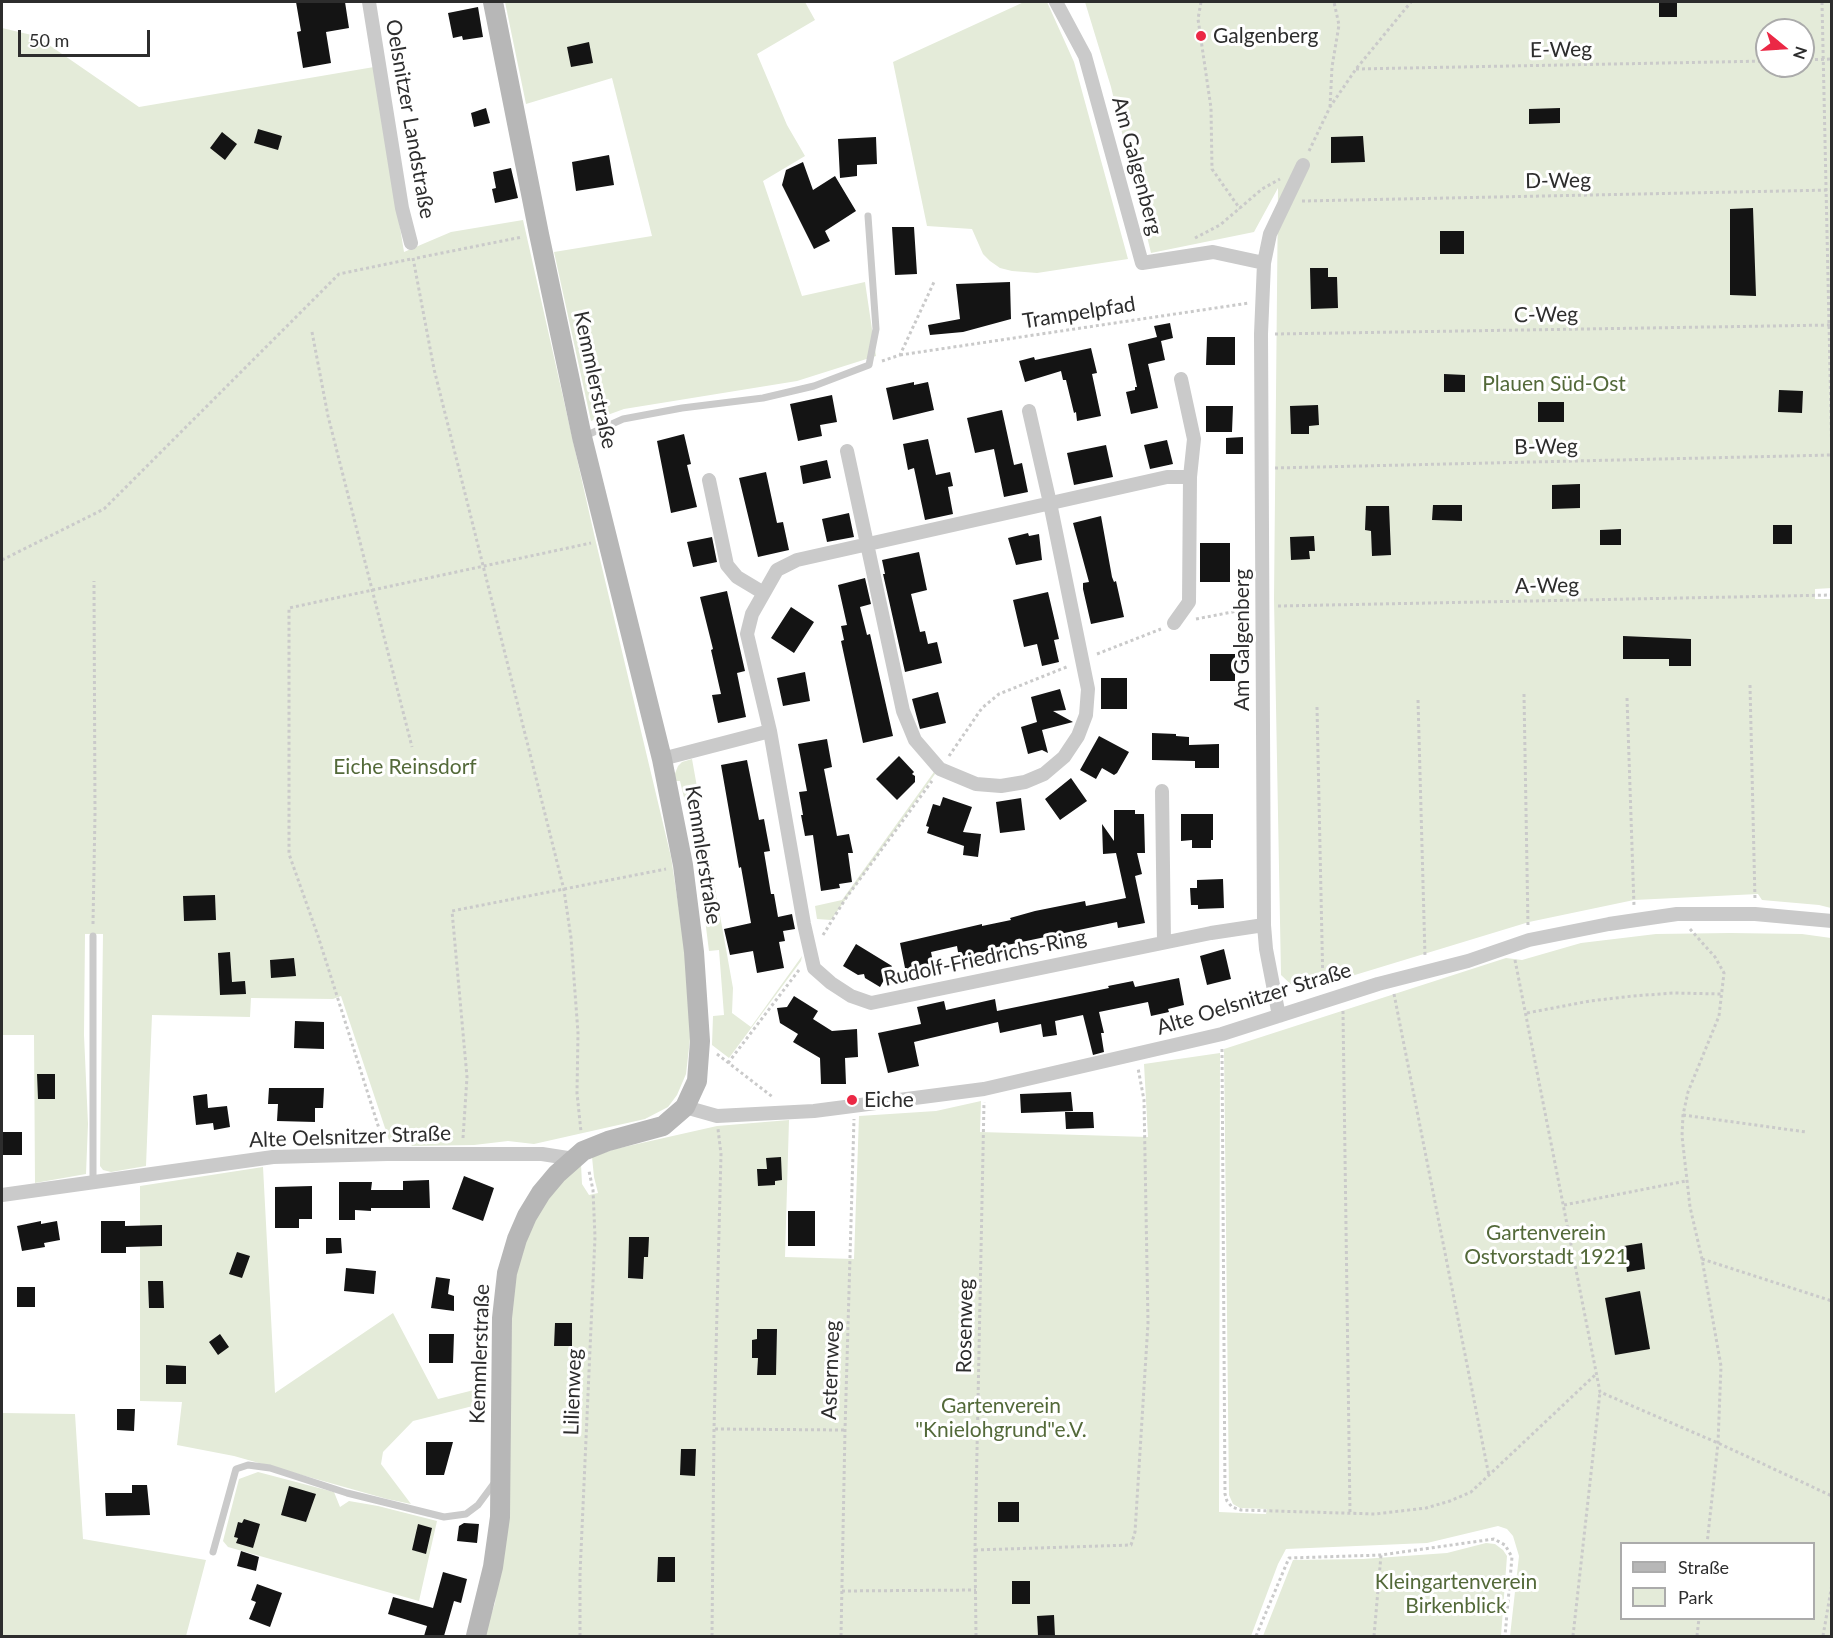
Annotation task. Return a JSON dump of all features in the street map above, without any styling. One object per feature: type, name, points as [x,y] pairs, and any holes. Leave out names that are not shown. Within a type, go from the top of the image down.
[{"type":"street","name":"Oelsnitzer Landstraße","points":[[369,2],[402,208],[411,243]]},
{"type":"street","name":"Kemmlerstraße","points":[[476,1636],[493,1567],[500,1517],[502,1318],[507,1273],[517,1239],[541,1193],[557,1174],[579,1155],[608,1141],[663,1125],[685,1107],[697,1081],[700,1041],[694,952],[683,865],[662,759],[582,437],[493,2]]},
{"type":"street","name":"Am Galgenberg","points":[[1056,2],[1085,56],[1142,262],[1213,252],[1264,263]]},
{"type":"street","name":"Am Galgenberg","points":[[1279,1016],[1266,949],[1264,925],[1261,334],[1264,263],[1270,234],[1303,165]]},
{"type":"street","points":[[1174,623],[1189,602],[1190,477],[1194,439],[1181,379]]},
{"type":"street","points":[[847,451],[903,711],[915,740],[940,769],[976,784],[1001,786],[1025,782],[1044,774],[1064,757],[1078,736],[1086,714],[1088,690],[1029,411]]},
{"type":"street","name":"Rudolf-Friedrichs-Ring","points":[[1190,477],[1167,477],[797,560],[777,570],[762,592],[752,614],[747,634],[770,731],[804,924],[814,968],[851,996],[871,1003],[1164,942],[1264,925]]},
{"type":"street","points":[[708,480],[727,565],[738,578],[762,592]]},
{"type":"street","points":[[662,759],[770,731]]},
{"type":"street","points":[[1162,791],[1164,942]]},
{"type":"street","name":"Alte Oelsnitzer Straße","points":[[685,1107],[717,1116],[792,1112],[984,1089],[1221,1035],[1392,980],[1468,961],[1529,940],[1634,920],[1677,914],[1755,914],[1832,921]]},
{"type":"street","name":"Alte Oelsnitzer Straße","points":[[2,1196],[273,1157],[387,1154],[579,1155]]},
{"type":"lane","points":[[582,437],[623,419],[682,408],[763,398],[814,386],[868,365],[876,329],[868,216]]},
{"type":"lane","points":[[93,936],[93,1183]]},
{"type":"lane","points":[[213,1552],[236,1469],[248,1465],[270,1468],[346,1493],[444,1517],[466,1514],[478,1505],[500,1475]]},
{"type":"path","points":[[1201,2],[1198,19],[1211,108],[1212,170],[1240,209]]},
{"type":"path","points":[[1330,107],[1332,68],[1339,25],[1334,2]]},
{"type":"path","points":[[1178,257],[1191,240],[1220,225],[1262,189],[1303,165],[1330,107],[1356,69],[1411,2]]},
{"type":"path","points":[[1822,2],[1831,325],[1832,463]]},
{"type":"path","points":[[1815,60],[1832,59]]},
{"type":"path","name":"E-Weg","points":[[1356,69],[1755,61]]},
{"type":"path","name":"D-Weg","points":[[1286,202],[1832,190]]},
{"type":"path","points":[[2,560],[104,509],[339,274],[539,234]]},
{"type":"path","name":"Lilienweg","points":[[414,259],[434,369],[564,890],[573,962],[578,1033],[579,1155],[593,1190],[595,1237],[580,1636]]},
{"type":"path","points":[[900,355],[935,280]]},
{"type":"path","name":"Trampelpfad","points":[[868,365],[900,355],[1262,301]]},
{"type":"path","name":"C-Weg","points":[[1261,334],[1831,325]]},
{"type":"path","points":[[312,332],[328,416],[412,747]]},
{"type":"path","name":"B-Weg","points":[[1262,468],[1831,455]]},
{"type":"path","points":[[387,1154],[290,854],[289,608],[608,539]]},
{"type":"path","points":[[93,936],[94,581]]},
{"type":"path","name":"A-Weg","points":[[1263,606],[1832,596]]},
{"type":"path","points":[[1750,685],[1755,914]]},
{"type":"path","points":[[1524,694],[1529,940]]},
{"type":"path","points":[[1627,699],[1634,920]]},
{"type":"path","points":[[1418,700],[1425,972]]},
{"type":"path","points":[[1317,707],[1323,1002]]},
{"type":"path","points":[[462,1155],[466,1077],[452,911],[683,865]]},
{"type":"path","points":[[1677,914],[1715,957],[1724,973],[1719,1016],[1696,1070],[1683,1115],[1682,1136],[1686,1181],[1721,1366],[1718,1443],[1707,1542]]},
{"type":"path","points":[[1512,946],[1600,1392],[1573,1636]]},
{"type":"path","points":[[1392,980],[1489,1476]]},
{"type":"path","points":[[1527,1013],[1590,1001],[1633,996],[1674,993],[1722,994]]},
{"type":"path","points":[[1343,996],[1350,1513]]},
{"type":"path","points":[[1221,1035],[1225,1483],[1227,1501],[1232,1508],[1375,1514],[1426,1508],[1450,1501],[1471,1492],[1595,1375]]},
{"type":"path","points":[[700,1041],[792,1112]]},
{"type":"path","points":[[975,1550],[1131,1545],[1135,1532],[1148,1323],[1144,1100],[1136,1055]]},
{"type":"path","name":"Rosenweg","points":[[976,1636],[975,1550],[984,1089]]},
{"type":"path","name":"Asternweg","points":[[841,1636],[854,1105]]},
{"type":"path","points":[[1683,1115],[1806,1132]]},
{"type":"path","points":[[712,1636],[714,1430],[721,1154],[717,1116]]},
{"type":"path","points":[[1564,1205],[1686,1181]]},
{"type":"path","points":[[1702,1260],[1832,1301]]},
{"type":"path","points":[[1600,1392],[1832,1496]]},
{"type":"path","points":[[714,1430],[845,1430]]},
{"type":"path","points":[[1256,1636],[1289,1558],[1381,1555],[1480,1539],[1494,1539],[1505,1545],[1512,1557],[1505,1636]]},
{"type":"path","points":[[1374,1636],[1381,1555]]},
{"type":"path","points":[[1823,1636],[1832,1584]]},
{"type":"path","points":[[842,1591],[976,1590]]},
{"type":"path","points":[[1697,1636],[1699,1620]]},
{"type":"green space","points":[[505,2],[805,2],[815,20],[757,54],[787,125],[805,156],[763,181],[802,296],[865,282],[876,356],[797,381],[624,409],[591,421],[554,252],[652,236],[612,78],[526,104]]},
{"type":"green space","points":[[1024,2],[1047,2],[1074,62],[1128,259],[1037,273],[1012,271],[1000,268],[983,254],[972,229],[927,226],[893,62]]},
{"type":"green space","name":"Plauen Süd-Ost","points":[[1085,2],[1831,2],[1832,588],[1815,589],[1815,599],[1831,599],[1831,908],[1762,900],[1758,894],[1634,900],[1529,922],[1299,992],[1281,975],[1274,599],[1278,188],[1254,232],[1151,253],[1111,87]]},
{"type":"green space","name":"Eiche Reinsdorf","points":[[2,28],[36,36],[139,107],[374,67],[404,252],[451,232],[523,220],[594,534],[671,857],[688,969],[690,1039],[686,1074],[677,1095],[668,1107],[645,1119],[534,1144],[508,1141],[474,1145],[412,1146],[409,1142],[390,1143],[341,996],[333,999],[251,998],[250,1017],[152,1015],[146,1166],[111,1172],[103,1170],[100,1166],[103,934],[85,934],[84,1035],[88,1124],[86,1174],[35,1183],[34,1035],[2,1035]]},
{"type":"green space","points":[[692,759],[733,988],[732,1013],[751,1027],[802,956],[801,961],[729,1058],[712,1045],[713,1016],[724,1015],[719,950],[709,951],[696,848],[680,781],[675,781],[674,776],[682,762]]},
{"type":"green space","points":[[934,772],[935,774],[831,920],[817,919],[815,906],[842,900]]},
{"type":"green space","points":[[1656,934],[1802,934],[1831,938],[1831,1636],[1510,1636],[1519,1556],[1513,1536],[1507,1529],[1498,1526],[1427,1543],[1286,1549],[1278,1564],[1251,1636],[484,1636],[495,1603],[506,1500],[513,1277],[522,1244],[539,1210],[564,1179],[581,1164],[582,1184],[589,1195],[598,1193],[592,1157],[615,1149],[717,1126],[789,1120],[785,1257],[854,1259],[859,1116],[936,1111],[981,1101],[980,1132],[1148,1137],[1144,1064],[1220,1053],[1219,1512],[1266,1514],[1267,1509],[1240,1508],[1233,1504],[1229,1495],[1224,1049],[1506,958],[1522,960],[1581,943]]},
{"type":"green space","points":[[263,1167],[275,1393],[393,1313],[438,1399],[474,1390],[473,1406],[413,1421],[383,1452],[381,1464],[411,1504],[234,1456],[177,1445],[182,1402],[140,1401],[140,1186]]},
{"type":"green space","points":[[2,1413],[75,1414],[83,1539],[206,1560],[186,1636],[2,1636]]},
{"type":"green space","points":[[258,1472],[334,1492],[340,1507],[349,1501],[437,1521],[419,1601],[228,1547],[223,1541],[239,1479]]},
{"type":"green space","name":"Kleingartenverein Birkenblick","points":[[1486,1543],[1495,1544],[1507,1556],[1501,1636],[1263,1636],[1293,1560],[1363,1559],[1447,1553]]},
{"type":"building","points":[[296,2],[345,2],[349,28],[326,32],[331,63],[303,68],[297,32],[301,31]]},
{"type":"building","points":[[1659,2],[1677,2],[1677,17],[1659,17]]},
{"type":"building","points":[[478,7],[483,37],[463,40],[462,36],[453,38],[448,13]]},
{"type":"building","points":[[589,42],[593,63],[571,67],[567,47]]},
{"type":"building","points":[[486,108],[490,123],[474,127],[471,113]]},
{"type":"building","points":[[1560,108],[1560,123],[1529,124],[1529,109]]},
{"type":"building","points":[[258,129],[282,136],[278,150],[254,143]]},
{"type":"building","points":[[222,132],[237,144],[225,160],[210,148]]},
{"type":"building","points":[[1363,136],[1365,162],[1331,163],[1331,137]]},
{"type":"building","points":[[876,137],[877,164],[857,165],[857,176],[840,178],[838,139]]},
{"type":"building","points":[[609,155],[614,185],[576,191],[572,162]]},
{"type":"building","points":[[803,162],[813,190],[835,176],[856,211],[825,231],[830,241],[814,249],[782,185],[786,170]]},
{"type":"building","points":[[511,168],[518,198],[495,203],[492,189],[496,188],[493,172]]},
{"type":"building","points":[[1753,208],[1756,296],[1730,295],[1730,209]]},
{"type":"building","points":[[892,227],[914,227],[917,274],[895,275]]},
{"type":"building","points":[[1440,231],[1464,231],[1464,254],[1440,254]]},
{"type":"building","points":[[1310,268],[1328,268],[1328,277],[1337,277],[1338,308],[1311,309]]},
{"type":"building","points":[[1010,282],[1011,319],[963,332],[930,335],[928,325],[960,319],[956,284]]},
{"type":"building","points":[[1170,323],[1173,338],[1161,341],[1165,360],[1148,364],[1158,408],[1131,414],[1126,392],[1135,390],[1137,387],[1128,344],[1157,337],[1154,326]]},
{"type":"building","points":[[1207,337],[1235,337],[1235,365],[1206,365]]},
{"type":"building","points":[[1091,348],[1097,373],[1092,374],[1101,416],[1077,421],[1066,380],[1063,380],[1061,371],[1025,382],[1019,361],[1034,357],[1035,360]]},
{"type":"building","points":[[1444,374],[1465,375],[1465,392],[1444,392]]},
{"type":"building","points":[[914,382],[914,385],[928,382],[934,410],[893,420],[886,388]]},
{"type":"building","points":[[1779,390],[1803,391],[1802,413],[1778,412]]},
{"type":"building","points":[[832,395],[837,422],[820,425],[822,436],[798,441],[790,404]]},
{"type":"building","points":[[1538,402],[1564,402],[1564,422],[1538,422]]},
{"type":"building","points":[[1318,405],[1319,425],[1309,426],[1309,434],[1291,434],[1290,406]]},
{"type":"building","points":[[1206,406],[1233,406],[1232,432],[1206,432]]},
{"type":"building","points":[[1002,410],[1014,465],[1022,463],[1028,492],[1004,497],[994,449],[975,453],[967,418]]},
{"type":"building","points":[[684,434],[691,464],[687,465],[697,507],[671,513],[657,441]]},
{"type":"building","points":[[1243,437],[1243,454],[1226,454],[1226,438]]},
{"type":"building","points":[[928,439],[936,475],[950,472],[953,486],[948,487],[953,514],[925,520],[914,468],[908,470],[903,444]]},
{"type":"building","points":[[1167,440],[1173,464],[1150,469],[1144,445]]},
{"type":"building","points":[[1106,445],[1113,477],[1074,485],[1067,453]]},
{"type":"building","points":[[827,460],[831,478],[803,484],[800,466]]},
{"type":"building","points":[[766,472],[777,523],[783,522],[789,550],[758,557],[739,478]]},
{"type":"building","points":[[1580,484],[1580,508],[1552,509],[1552,485]]},
{"type":"building","points":[[1433,505],[1462,505],[1462,521],[1432,520]]},
{"type":"building","points":[[1366,506],[1389,506],[1391,555],[1372,556],[1371,531],[1365,530]]},
{"type":"building","points":[[849,513],[854,537],[827,542],[822,519]]},
{"type":"building","points":[[1101,516],[1112,577],[1114,582],[1116,581],[1124,617],[1091,624],[1083,589],[1083,583],[1089,582],[1073,523]]},
{"type":"building","points":[[1773,525],[1792,525],[1792,544],[1773,544]]},
{"type":"building","points":[[1621,529],[1621,545],[1600,545],[1600,530]]},
{"type":"building","points":[[1028,533],[1029,536],[1039,534],[1042,560],[1016,565],[1008,538]]},
{"type":"building","points":[[1314,536],[1315,551],[1309,551],[1310,559],[1291,560],[1290,537]]},
{"type":"building","points":[[712,537],[717,562],[693,567],[687,542]]},
{"type":"building","points":[[1200,543],[1230,543],[1230,582],[1200,582]]},
{"type":"building","points":[[919,552],[927,590],[911,594],[920,632],[925,631],[928,644],[937,642],[942,663],[905,672],[883,574],[885,574],[882,560]]},
{"type":"building","points":[[865,578],[871,604],[860,607],[867,635],[870,634],[893,736],[863,743],[841,641],[844,640],[841,626],[847,625],[838,585]]},
{"type":"building","points":[[727,591],[745,671],[737,673],[746,717],[718,723],[712,695],[721,694],[700,597]]},
{"type":"building","points":[[1048,592],[1059,639],[1054,640],[1059,662],[1042,666],[1037,644],[1024,647],[1013,600]]},
{"type":"building","points":[[791,607],[814,622],[794,653],[771,638]]},
{"type":"building","points":[[1623,636],[1691,639],[1691,666],[1669,666],[1669,659],[1623,659]]},
{"type":"building","points":[[1210,654],[1235,654],[1235,681],[1210,681]]},
{"type":"building","points":[[805,672],[810,701],[783,706],[777,678]]},
{"type":"building","points":[[1101,678],[1127,678],[1127,709],[1101,709]]},
{"type":"building","points":[[1060,689],[1066,710],[1053,711],[1073,722],[1042,730],[1048,753],[1042,750],[1028,754],[1021,727],[1037,722],[1031,697]]},
{"type":"building","points":[[938,692],[946,723],[920,729],[912,699]]},
{"type":"building","points":[[1152,733],[1189,737],[1189,745],[1219,744],[1219,768],[1195,768],[1195,761],[1152,760]]},
{"type":"building","points":[[1099,736],[1129,752],[1117,773],[1114,775],[1102,768],[1096,779],[1080,770]]},
{"type":"building","points":[[827,739],[832,767],[824,769],[837,836],[849,834],[853,853],[848,853],[852,882],[839,884],[840,888],[821,891],[813,835],[805,836],[801,815],[803,815],[799,792],[807,791],[798,744]]},
{"type":"building","points":[[899,756],[914,772],[912,774],[915,776],[915,782],[897,800],[876,779]]},
{"type":"building","points":[[747,760],[759,820],[764,819],[770,851],[764,852],[771,894],[774,894],[778,917],[792,914],[795,929],[783,931],[785,941],[779,942],[784,968],[757,973],[753,951],[730,955],[724,929],[751,923],[721,765]]},
{"type":"building","points":[[1071,778],[1087,801],[1060,820],[1045,799]]},
{"type":"building","points":[[943,797],[972,807],[963,832],[981,834],[978,857],[963,855],[964,846],[927,833],[929,827],[926,826],[933,804],[940,806]]},
{"type":"building","points":[[1021,798],[1025,830],[1000,833],[996,802]]},
{"type":"building","points":[[1114,810],[1135,810],[1135,814],[1144,814],[1145,853],[1137,853],[1142,874],[1135,876],[1145,923],[1118,928],[1117,922],[988,949],[988,951],[959,958],[957,946],[931,952],[934,967],[906,973],[900,943],[982,924],[982,926],[1011,920],[1010,918],[1035,911],[1085,901],[1086,906],[1126,898],[1116,853],[1103,854],[1102,824],[1114,841]]},
{"type":"building","points":[[1181,814],[1213,814],[1211,848],[1192,848],[1192,840],[1181,841]]},
{"type":"building","points":[[1223,879],[1224,908],[1198,909],[1198,905],[1191,905],[1190,888],[1197,888],[1197,880]]},
{"type":"building","points":[[215,895],[216,920],[184,921],[183,896]]},
{"type":"building","points":[[856,944],[892,966],[880,987],[865,978],[864,974],[858,975],[843,966]]},
{"type":"building","points":[[1224,949],[1231,979],[1207,985],[1200,956]]},
{"type":"building","points":[[230,952],[232,982],[245,981],[246,994],[220,995],[218,953]]},
{"type":"building","points":[[294,958],[296,976],[271,978],[270,960]]},
{"type":"building","points":[[1179,978],[1184,1005],[1168,1009],[1169,1012],[1151,1016],[1148,1002],[1099,1012],[1104,1033],[1101,1033],[1104,1052],[1093,1055],[1083,1015],[1055,1021],[1057,1035],[1043,1037],[1041,1024],[1000,1033],[998,1022],[914,1042],[919,1066],[888,1073],[878,1033],[921,1024],[917,1007],[944,1001],[946,1010],[995,999],[997,1011],[1133,981],[1135,987]]},
{"type":"building","points":[[794,996],[818,1011],[813,1019],[832,1031],[857,1029],[858,1057],[845,1058],[846,1084],[821,1084],[820,1058],[793,1042],[798,1034],[780,1023],[777,1008],[787,1007]]},
{"type":"building","points":[[295,1021],[324,1022],[324,1049],[294,1048]]},
{"type":"building","points":[[37,1074],[55,1074],[55,1099],[38,1099]]},
{"type":"building","points":[[269,1088],[324,1088],[323,1108],[315,1108],[315,1122],[277,1121],[278,1104],[268,1104]]},
{"type":"building","points":[[1071,1092],[1073,1111],[1021,1113],[1020,1094]]},
{"type":"building","points":[[207,1094],[208,1108],[227,1106],[230,1127],[214,1130],[213,1123],[196,1125],[193,1096]]},
{"type":"building","points":[[1065,1112],[1093,1112],[1094,1128],[1066,1129]]},
{"type":"building","points":[[2,1132],[22,1132],[22,1155],[2,1155]]},
{"type":"building","points":[[781,1157],[782,1180],[775,1181],[775,1185],[758,1186],[757,1169],[767,1169],[766,1158]]},
{"type":"building","points":[[464,1176],[494,1188],[483,1221],[452,1209]]},
{"type":"building","points":[[429,1180],[430,1208],[355,1210],[355,1220],[339,1220],[339,1182],[372,1182],[371,1190],[403,1190],[403,1181]]},
{"type":"building","points":[[312,1186],[312,1219],[299,1219],[299,1228],[275,1228],[275,1187]]},
{"type":"building","points":[[788,1211],[815,1211],[815,1246],[788,1246]]},
{"type":"building","points":[[41,1221],[41,1224],[57,1221],[60,1240],[44,1243],[45,1247],[22,1251],[17,1226]]},
{"type":"building","points":[[101,1221],[125,1221],[125,1226],[162,1225],[162,1246],[126,1247],[126,1253],[101,1253]]},
{"type":"building","points":[[629,1237],[649,1237],[648,1257],[644,1257],[643,1279],[628,1278]]},
{"type":"building","points":[[326,1238],[341,1238],[342,1253],[326,1254]]},
{"type":"building","points":[[1642,1243],[1645,1269],[1627,1272],[1624,1246]]},
{"type":"building","points":[[237,1252],[250,1256],[242,1278],[229,1274]]},
{"type":"building","points":[[346,1268],[376,1271],[374,1294],[344,1291]]},
{"type":"building","points":[[436,1277],[450,1279],[448,1294],[454,1296],[454,1311],[431,1308]]},
{"type":"building","points":[[148,1281],[163,1281],[164,1308],[149,1308]]},
{"type":"building","points":[[17,1287],[35,1287],[35,1307],[17,1307]]},
{"type":"building","points":[[1640,1291],[1650,1349],[1615,1355],[1605,1298]]},
{"type":"building","points":[[555,1323],[572,1323],[572,1346],[554,1346]]},
{"type":"building","points":[[757,1329],[777,1329],[776,1375],[757,1375],[758,1358],[752,1358],[752,1340],[757,1339]]},
{"type":"building","points":[[220,1334],[229,1347],[218,1355],[209,1342]]},
{"type":"building","points":[[429,1334],[454,1334],[453,1363],[429,1363]]},
{"type":"building","points":[[166,1365],[186,1366],[186,1384],[166,1384]]},
{"type":"building","points":[[117,1409],[135,1409],[134,1431],[117,1430]]},
{"type":"building","points":[[426,1442],[453,1442],[444,1475],[426,1475]]},
{"type":"building","points":[[681,1449],[696,1449],[695,1476],[680,1475]]},
{"type":"building","points":[[132,1485],[147,1485],[150,1515],[106,1516],[105,1493],[132,1493]]},
{"type":"building","points":[[289,1486],[316,1494],[306,1522],[281,1515]]},
{"type":"building","points":[[998,1502],[1019,1502],[1019,1522],[998,1522]]},
{"type":"building","points":[[244,1519],[260,1524],[253,1548],[236,1543],[238,1538],[234,1537],[238,1522],[242,1523]]},
{"type":"building","points":[[464,1523],[479,1524],[477,1543],[457,1541],[459,1526]]},
{"type":"building","points":[[418,1524],[432,1528],[426,1554],[412,1550]]},
{"type":"building","points":[[241,1551],[259,1557],[256,1571],[237,1566]]},
{"type":"building","points":[[658,1557],[675,1557],[675,1582],[657,1582]]},
{"type":"building","points":[[443,1572],[467,1579],[461,1603],[454,1601],[444,1636],[424,1636],[427,1626],[388,1614],[393,1597],[433,1608]]},
{"type":"building","points":[[1012,1581],[1030,1581],[1030,1604],[1012,1604]]},
{"type":"building","points":[[257,1584],[282,1593],[270,1627],[249,1619],[256,1602],[251,1600]]},
{"type":"building","points":[[1054,1615],[1055,1636],[1038,1636],[1037,1616]]},
{"type":"place","name":"Galgenberg","points":[[1201,36]]},
{"type":"place","name":"Eiche","points":[[852,1100]]},
{"type":"park label","name":"Gartenverein Ostvorstadt 1921","points":[[1546,1245]]},
{"type":"park label","name":"Gartenverein \"Knielohgrund\"e.V.","points":[[1001,1418]]}]
